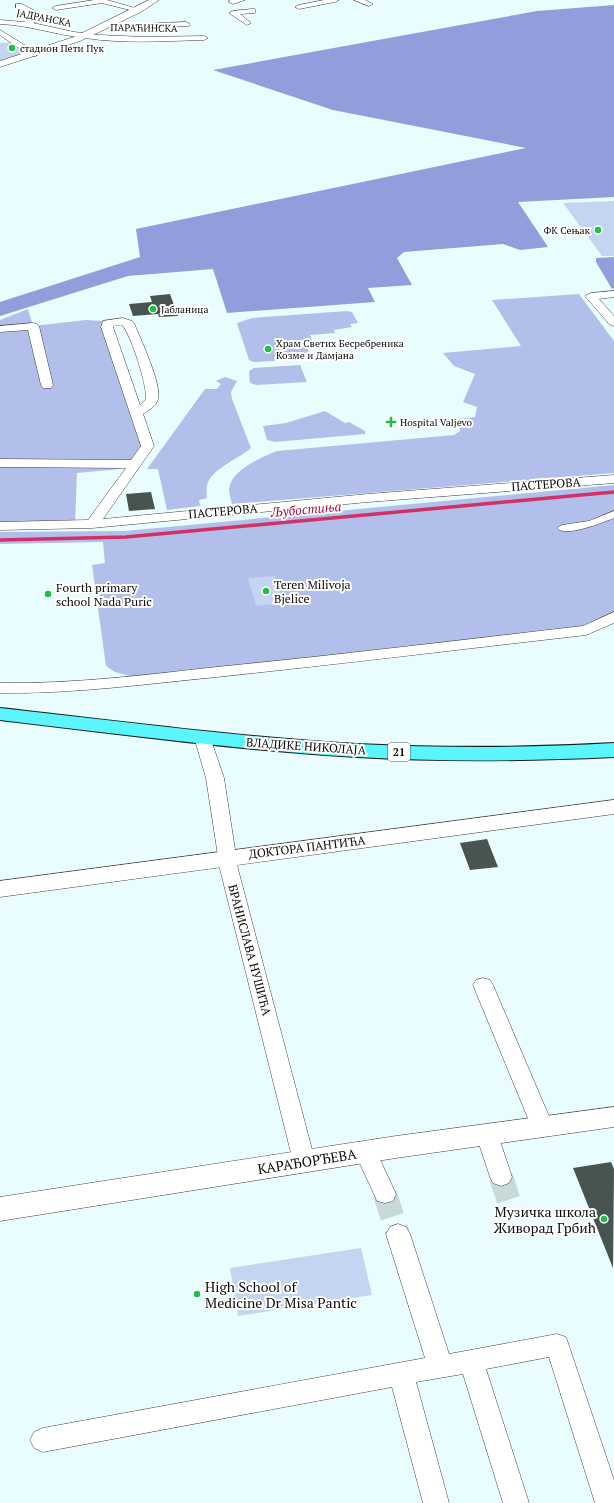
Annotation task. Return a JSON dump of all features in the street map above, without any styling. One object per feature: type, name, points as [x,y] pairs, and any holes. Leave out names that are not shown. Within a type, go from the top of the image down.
[{"type":"main road","name":"ВЛАДИКЕ НИКОЛАЈА","points":[[0,703],[197,724],[313,734],[383,738],[486,741],[614,736]]},
{"type":"main road","name":"ВЛАДИКЕ НИКОЛАЈА","points":[[0,714],[202,737],[320,748],[376,751],[512,753],[614,750]]},
{"type":"street","points":[[59,0],[76,5]]},
{"type":"street","points":[[232,1],[242,0]]},
{"type":"street","points":[[299,6],[335,0]]},
{"type":"street","points":[[358,0],[369,4]]},
{"type":"street","points":[[0,64],[85,36],[138,10],[150,1]]},
{"type":"street","points":[[232,1],[252,11],[233,14],[247,23]]},
{"type":"street","points":[[56,8],[104,2],[138,10]]},
{"type":"street","points":[[19,6],[42,17],[24,24]]},
{"type":"street","name":"ЈАДРАНСКА","points":[[0,22],[24,24],[85,36]]},
{"type":"street","name":"ПАРАЋИНСКА","points":[[104,26],[130,28],[186,24]]},
{"type":"street","points":[[0,32],[33,54]]},
{"type":"street","name":"ПАРАЋИНСКА","points":[[85,36],[129,39],[204,38]]},
{"type":"street","points":[[0,43],[14,42]]},
{"type":"street","points":[[614,294],[591,296],[614,323]]},
{"type":"street","points":[[92,524],[148,446],[136,413],[107,327],[107,323],[122,321],[128,323],[151,384],[153,396],[152,400],[136,413]]},
{"type":"street","points":[[0,329],[33,326],[47,385]]},
{"type":"street","points":[[0,463],[134,464]]},
{"type":"street","name":"ПАСТЕРОВА","points":[[0,526],[92,524],[360,498],[614,479]]},
{"type":"street","points":[[562,528],[591,524],[614,514]]},
{"type":"street","points":[[0,688],[37,689],[108,683],[586,630],[614,617]]},
{"type":"street","name":"БРАНИСЛАВА НУШИЋА","points":[[202,737],[215,778],[226,858],[304,1161]]},
{"type":"street","name":"ДОКТОРА ПАНТИЋА","points":[[0,889],[614,807]]},
{"type":"street","points":[[483,986],[543,1128]]},
{"type":"street","name":"КАРАЂОРЂЕВА","points":[[0,1209],[365,1151],[543,1128],[614,1117]]},
{"type":"street","points":[[486,1135],[501,1177]]},
{"type":"street","points":[[365,1151],[385,1194]]},
{"type":"street","points":[[398,1234],[440,1366]]},
{"type":"street","points":[[43,1440],[557,1345],[608,1503]]},
{"type":"street","points":[[471,1360],[516,1503]]},
{"type":"street","points":[[401,1373],[436,1503]]},
{"type":"shaded area","points":[[614,5],[614,197],[518,202],[548,247],[520,250],[503,244],[404,252],[397,258],[412,285],[368,288],[375,302],[227,313],[213,269],[128,276],[0,316],[0,302],[140,257],[136,229],[526,148],[333,110],[213,70],[537,11]]},
{"type":"shaded area","name":"стадион Пети Пук","points":[[14,42],[33,54],[0,64],[0,43]]},
{"type":"shaded area","name":"ФК Сењак","points":[[614,201],[614,256],[602,256],[563,203]]},
{"type":"shaded area","points":[[614,257],[614,288],[612,289],[596,262],[596,258]]},
{"type":"shaded area","points":[[579,294],[614,341],[614,473],[232,504],[229,489],[235,476],[248,465],[277,451],[454,435],[460,431],[460,419],[475,417],[477,407],[463,402],[475,374],[454,366],[443,353],[521,346],[492,300]]},
{"type":"shaded area","points":[[28,309],[33,326],[86,320],[103,321],[148,446],[120,469],[77,473],[75,524],[0,526],[0,320]]},
{"type":"shaded area","points":[[347,311],[352,312],[358,323],[350,324],[352,327],[334,330],[335,333],[310,335],[315,347],[307,348],[312,359],[253,362],[249,360],[237,323],[252,318]]},
{"type":"shaded area","points":[[300,365],[307,382],[256,385],[250,383],[249,371],[254,368]]},
{"type":"shaded area","points":[[225,377],[237,381],[231,392],[232,399],[251,448],[214,474],[207,485],[207,498],[199,500],[200,506],[167,510],[158,469],[147,469],[205,389],[217,389],[221,384],[216,381]]},
{"type":"shaded area","points":[[325,411],[345,423],[349,422],[365,431],[365,434],[275,442],[267,440],[263,426],[286,423]]},
{"type":"shaded area","points":[[614,485],[614,617],[586,630],[144,680],[115,672],[106,666],[92,565],[105,563],[103,542],[0,544],[0,532],[125,531]]},
{"type":"shaded area","name":"Teren Milivoja Bjelice","points":[[275,576],[284,603],[256,606],[248,578]]},
{"type":"shaded area","points":[[361,1248],[372,1295],[238,1316],[230,1268]]},
{"type":"building","name":"Јабланица","points":[[170,294],[178,316],[159,317],[158,314],[133,316],[129,304],[152,302],[150,296]]},
{"type":"building","points":[[151,492],[155,509],[129,511],[126,494]]},
{"type":"building","points":[[487,839],[498,867],[470,870],[460,843]]},
{"type":"building","name":"Музичка школа Живорад Грбић","points":[[611,1162],[614,1169],[613,1268],[573,1168]]},
{"type":"waterway","name":"Љубостиња","points":[[0,540],[126,537],[614,492]]},
{"type":"tunnel","points":[[501,1177],[514,1216]]},
{"type":"tunnel","points":[[385,1194],[398,1234]]},
{"type":"place","name":"стадион Пети Пук","points":[[12,48]]},
{"type":"place","name":"ФК Сењак","points":[[598,230]]},
{"type":"place","name":"Јабланица","points":[[153,309]]},
{"type":"place","name":"Храм Светих Бесребреника Козме и Дамјана","points":[[268,349]]},
{"type":"place","name":"Hospital Valjevo","points":[[391,422]]},
{"type":"place","name":"Teren Milivoja Bjelice","points":[[266,591]]},
{"type":"place","name":"Fourth primary school Nada Puric","points":[[48,594]]},
{"type":"place","name":"Музичка школа Живорад Грбић","points":[[604,1219]]},
{"type":"place","name":"High School of Medicine Dr Misa Pantic","points":[[197,1294]]}]
